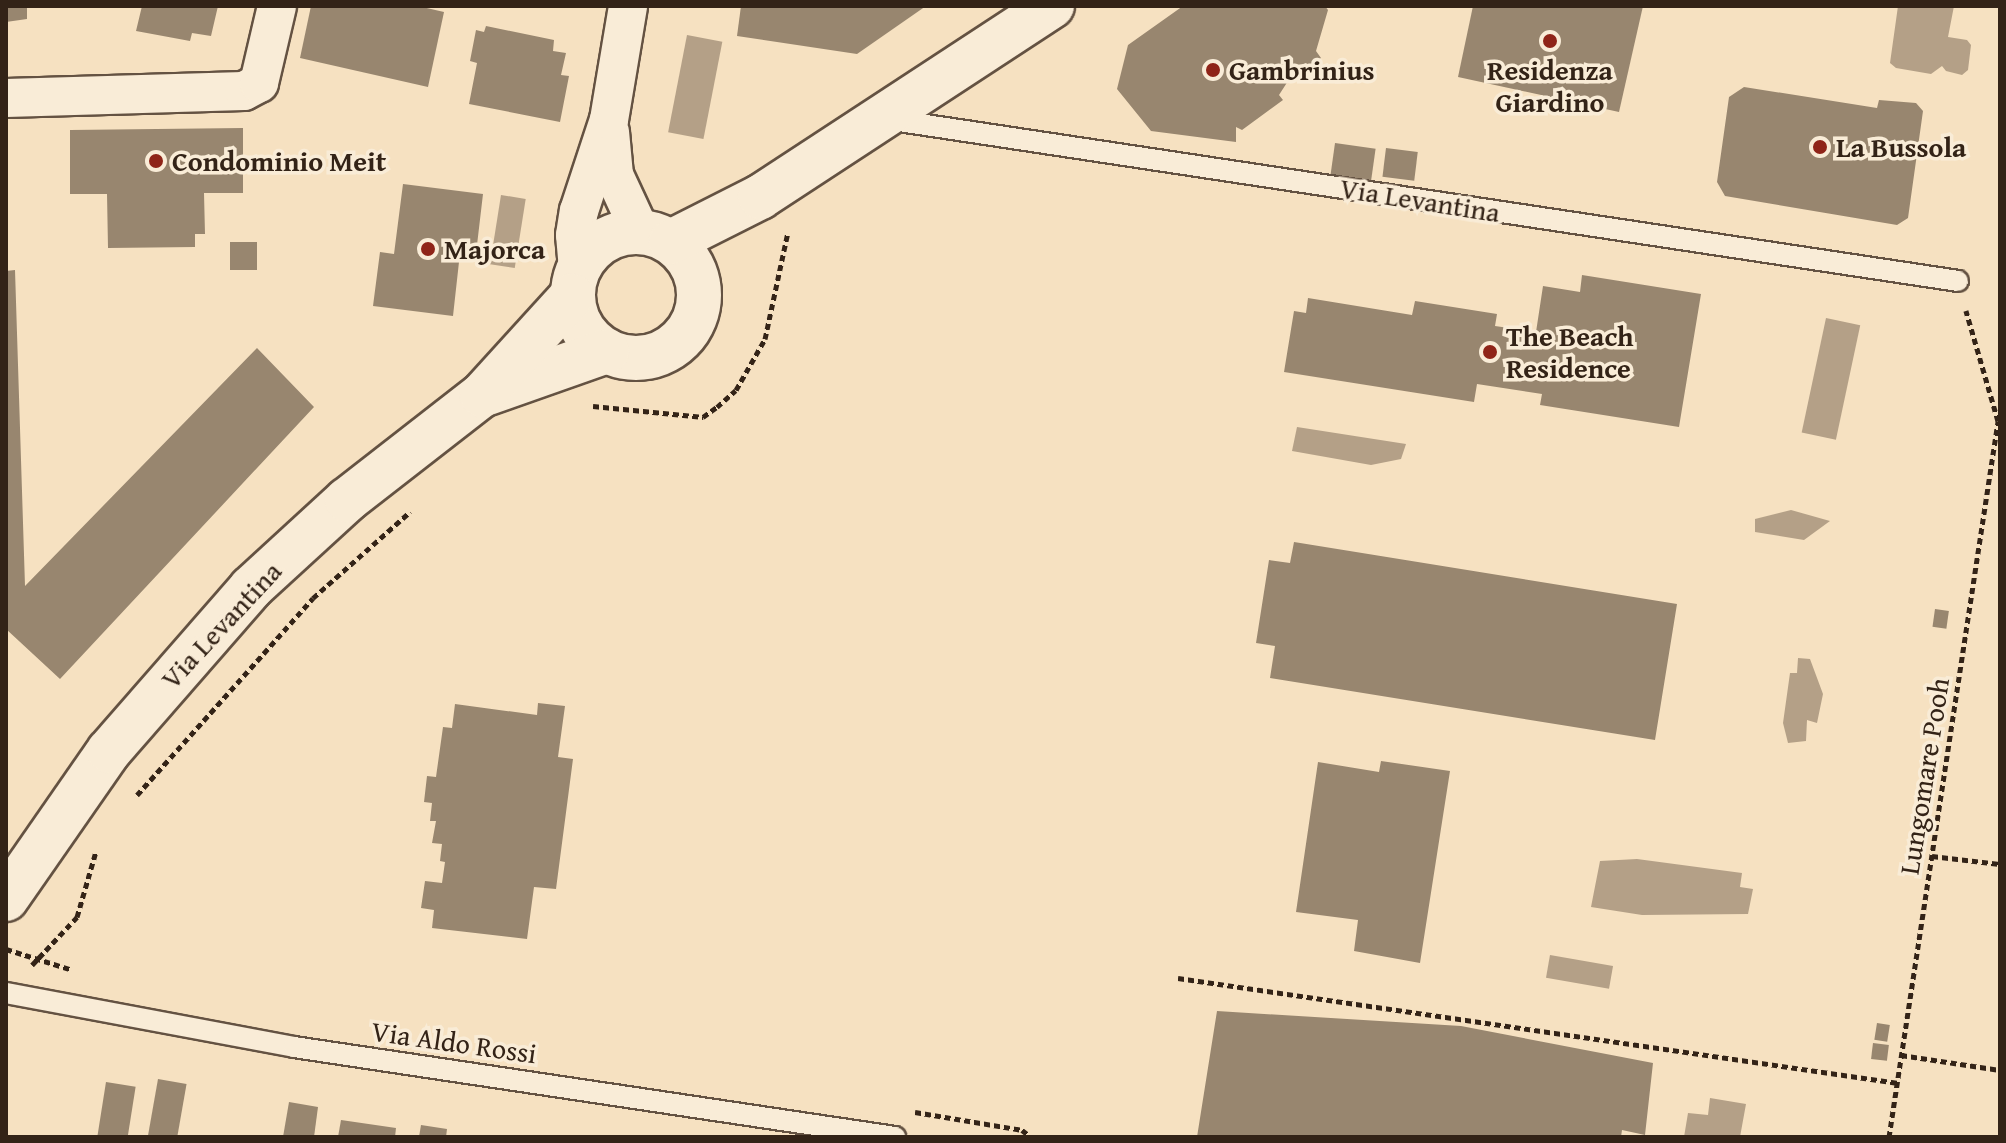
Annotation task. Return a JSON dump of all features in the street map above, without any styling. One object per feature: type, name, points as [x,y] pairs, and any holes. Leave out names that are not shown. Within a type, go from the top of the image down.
[{"type":"street","points":[[6,98],[244,91],[259,83],[277,6]]},
{"type":"street","points":[[607,351],[595,344],[580,325],[575,282],[575,235],[579,211],[609,120],[628,6]]},
{"type":"street","name":"Via Levantina","points":[[6,899],[109,751],[251,588],[347,500],[482,395],[575,282],[587,254],[606,239],[669,249],[760,197],[1052,6]]},
{"type":"street","points":[[609,120],[614,175],[669,249]]},
{"type":"street","name":"Via Levantina","points":[[482,395],[607,351],[628,357],[647,357],[683,338],[699,300],[669,249]]},
{"type":"lane","name":"Via Levantina","points":[[882,118],[1958,281]]},
{"type":"lane","name":"Via Aldo Rossi","points":[[6,993],[294,1047],[895,1137]]},
{"type":"path","points":[[585,404],[703,417],[717,407],[736,390],[765,339],[788,230]]},
{"type":"path","points":[[1958,281],[1999,421]]},
{"type":"path","name":"Lungomare Pooh","points":[[1889,1137],[1999,421]]},
{"type":"path","points":[[133,799],[313,598],[418,505]]},
{"type":"path","points":[[22,975],[77,917],[97,849]]},
{"type":"path","points":[[1932,856],[2000,864]]},
{"type":"path","points":[[1178,978],[1898,1083]]},
{"type":"path","points":[[1901,1055],[2000,1070]]},
{"type":"shaded area","points":[[1898,6],[1954,6],[1948,37],[1967,40],[1971,45],[1968,70],[1962,75],[1946,71],[1942,66],[1931,74],[1896,68],[1890,63]]},
{"type":"shaded area","points":[[687,35],[722,42],[703,139],[668,132]]},
{"type":"shaded area","points":[[501,195],[526,199],[515,268],[490,264]]},
{"type":"shaded area","points":[[1826,318],[1860,325],[1836,440],[1802,432]]},
{"type":"shaded area","points":[[1297,427],[1406,444],[1401,459],[1371,465],[1292,451]]},
{"type":"shaded area","points":[[1791,510],[1830,521],[1804,540],[1755,532],[1755,519]]},
{"type":"shaded area","points":[[1798,658],[1810,659],[1823,694],[1817,723],[1807,720],[1806,741],[1788,743],[1783,723],[1790,673],[1797,673]]},
{"type":"shaded area","points":[[1637,859],[1742,873],[1740,887],[1753,889],[1748,914],[1642,915],[1591,907],[1600,861]]},
{"type":"shaded area","points":[[1550,955],[1613,966],[1609,989],[1546,978]]},
{"type":"shaded area","points":[[1710,1098],[1746,1104],[1740,1137],[1684,1137],[1688,1113],[1708,1115]]},
{"type":"building","points":[[6,6],[27,6],[27,19],[6,22]]},
{"type":"building","points":[[142,6],[218,6],[211,36],[192,33],[190,41],[136,31]]},
{"type":"building","points":[[311,6],[418,6],[444,12],[428,87],[300,58]]},
{"type":"building","points":[[741,6],[926,6],[857,54],[737,36]]},
{"type":"building","name":"Gambrinius","points":[[1183,6],[1325,6],[1328,10],[1316,51],[1321,58],[1288,81],[1279,95],[1283,100],[1242,130],[1236,127],[1236,142],[1151,131],[1117,89],[1128,45]]},
{"type":"building","name":"Residenza Giardino","points":[[1473,6],[1643,6],[1619,112],[1458,77]]},
{"type":"building","points":[[486,26],[554,40],[553,51],[566,53],[561,75],[569,76],[560,122],[469,104],[477,63],[470,61],[476,30],[484,32]]},
{"type":"building","name":"La Bussola","points":[[1744,87],[1877,108],[1879,100],[1916,103],[1923,111],[1908,218],[1897,225],[1725,196],[1717,182],[1729,97]]},
{"type":"building","name":"Condominio Meit","points":[[243,128],[243,193],[204,193],[205,234],[195,234],[195,247],[108,248],[107,194],[70,194],[70,130]]},
{"type":"building","points":[[1335,143],[1376,149],[1370,186],[1330,181]]},
{"type":"building","points":[[1386,148],[1418,152],[1414,181],[1382,177]]},
{"type":"building","name":"Majorca","points":[[403,184],[483,194],[477,245],[461,244],[453,316],[373,306],[380,252],[394,254]]},
{"type":"building","points":[[230,242],[257,242],[257,270],[230,270]]},
{"type":"building","points":[[15,270],[25,586],[257,348],[314,407],[60,679],[6,629],[6,271]]},
{"type":"building","name":"The Beach Residence","points":[[1582,275],[1701,294],[1679,427],[1540,405],[1542,394],[1477,384],[1474,402],[1284,372],[1294,311],[1306,313],[1308,298],[1412,315],[1415,301],[1497,314],[1495,326],[1536,332],[1543,286],[1580,292]]},
{"type":"building","points":[[1294,542],[1677,604],[1655,740],[1270,678],[1275,646],[1256,643],[1269,560],[1290,563]]},
{"type":"building","points":[[1935,609],[1949,611],[1946,629],[1932,627]]},
{"type":"building","points":[[538,703],[565,706],[558,757],[573,759],[556,889],[534,887],[527,939],[432,928],[434,910],[421,908],[425,881],[442,883],[445,862],[440,861],[442,844],[432,843],[436,821],[430,821],[432,803],[424,802],[427,776],[436,777],[443,727],[452,728],[455,704],[537,715]]},
{"type":"building","points":[[1381,761],[1450,771],[1420,963],[1354,951],[1358,920],[1296,912],[1318,762],[1379,772]]},
{"type":"building","points":[[1217,1011],[1461,1026],[1653,1063],[1645,1135],[1622,1130],[1621,1137],[1197,1137]]},
{"type":"building","points":[[1877,1023],[1890,1025],[1887,1042],[1874,1040]]},
{"type":"building","points":[[1873,1043],[1889,1045],[1887,1061],[1871,1059]]},
{"type":"building","points":[[158,1079],[187,1084],[177,1137],[148,1137]]},
{"type":"building","points":[[106,1082],[136,1087],[128,1137],[97,1137]]},
{"type":"building","points":[[289,1102],[318,1107],[314,1137],[283,1137]]},
{"type":"building","points":[[341,1120],[396,1128],[395,1137],[338,1137]]},
{"type":"building","points":[[421,1125],[447,1129],[446,1137],[419,1137]]},
{"type":"place","name":"Residenza Giardino","points":[[1550,41]]},
{"type":"place","name":"Gambrinius","points":[[1213,70]]},
{"type":"place","name":"La Bussola","points":[[1820,147]]},
{"type":"place","name":"Condominio Meit","points":[[156,161]]},
{"type":"place","name":"Majorca","points":[[428,249]]},
{"type":"place","name":"The Beach Residence","points":[[1490,352]]}]
